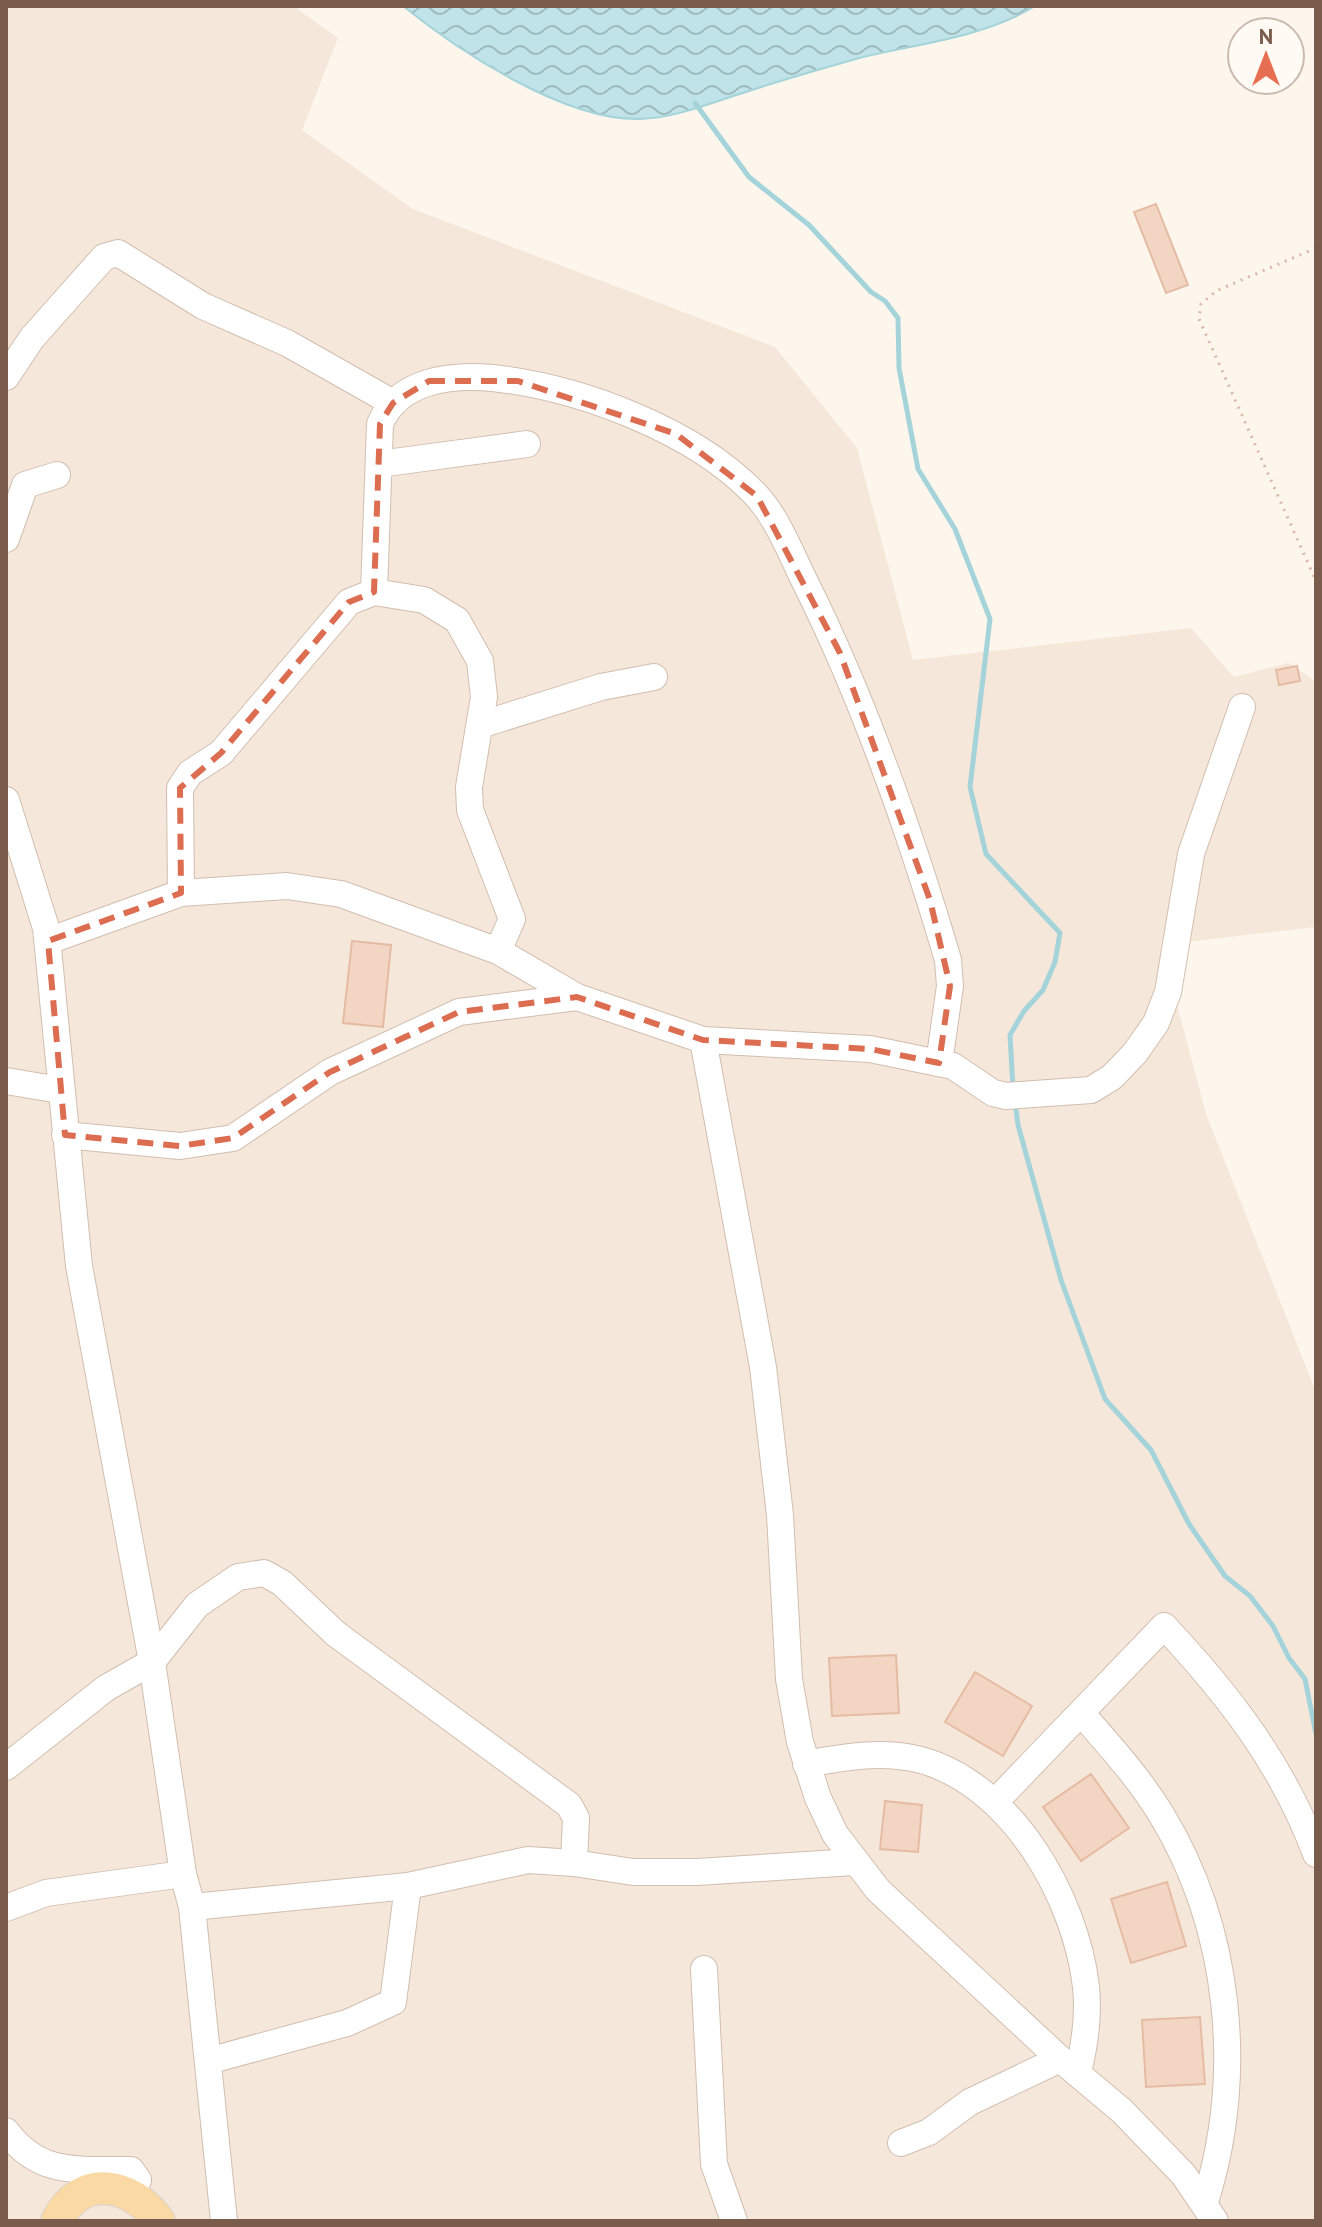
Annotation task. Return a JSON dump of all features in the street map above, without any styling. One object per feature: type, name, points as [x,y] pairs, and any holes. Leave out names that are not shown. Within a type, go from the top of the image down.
[{"type":"main road","points":[[57,2221],[69,2204],[94,2190],[123,2190],[133,2195],[159,2221]]},
{"type":"street","points":[[6,377],[32,338],[104,257],[118,253],[203,306],[287,343],[393,403]]},
{"type":"street","points":[[374,592],[380,424],[393,403],[429,381],[476,376],[518,381],[591,402],[676,434],[731,471],[757,496],[840,653],[930,900],[948,960],[950,986],[939,1063]]},
{"type":"street","points":[[379,464],[527,444]]},
{"type":"street","points":[[6,539],[25,485],[57,475]]},
{"type":"street","points":[[181,893],[180,788],[190,773],[221,753],[349,602],[374,592],[424,600],[457,620],[480,661],[484,697],[469,787],[470,810],[512,919],[498,951]]},
{"type":"street","points":[[480,725],[601,687],[654,677]]},
{"type":"street","points":[[48,941],[181,893],[287,886],[341,894],[498,951],[577,997],[703,1040],[870,1049],[953,1066],[993,1093],[1017,1095],[1091,1090],[1112,1077],[1156,1023],[1168,992],[1191,854],[1242,707]]},
{"type":"street","points":[[6,800],[48,941],[79,1266],[152,1662],[183,1874],[192,1907],[224,2221]]},
{"type":"street","points":[[65,1135],[180,1146],[233,1138],[330,1072],[459,1012],[577,997]]},
{"type":"street","points":[[703,1040],[763,1367],[780,1515],[789,1679],[806,1764],[818,1798],[854,1862],[878,1890],[1152,2141],[1210,2211]]},
{"type":"street","points":[[6,1081],[60,1090]]},
{"type":"street","points":[[6,1767],[106,1688],[152,1662],[197,1605],[238,1577],[264,1573],[282,1583],[336,1634],[569,1805],[576,1818],[574,1863]]},
{"type":"street","points":[[995,1802],[1164,1626],[1218,1686],[1259,1741],[1292,1800],[1316,1854]]},
{"type":"street","points":[[1082,1714],[1145,1789],[1162,1816],[1191,1872],[1211,1931],[1223,1994],[1227,2083],[1223,2132],[1210,2211]]},
{"type":"street","points":[[806,1764],[866,1754],[906,1757],[955,1773],[995,1802],[1023,1834],[1050,1878],[1078,1949],[1087,2005],[1069,2066]]},
{"type":"street","points":[[192,1907],[408,1886],[528,1860],[633,1872],[697,1872],[854,1862]]},
{"type":"street","points":[[6,1908],[46,1893],[183,1874]]},
{"type":"street","points":[[208,2061],[347,2023],[393,2002],[408,1886]]},
{"type":"street","points":[[704,1969],[714,2164],[734,2221]]},
{"type":"street","points":[[901,2143],[929,2132],[970,2102],[1069,2066]]},
{"type":"street","points":[[6,2131],[29,2157],[55,2167],[131,2170],[138,2180],[133,2195]]},
{"type":"path","points":[[1316,248],[1216,291],[1201,304],[1199,319],[1316,581]]},
{"type":"highlighted area","points":[[429,381],[518,381],[676,434],[757,496],[840,653],[930,900],[950,986],[939,1063],[870,1049],[703,1040],[577,997],[459,1012],[330,1072],[233,1138],[180,1146],[65,1135],[48,941],[181,893],[180,788],[221,753],[349,602],[374,592],[380,424],[393,403]]},
{"type":"shaded area","points":[[6,6],[293,6],[338,38],[302,130],[413,209],[775,347],[857,448],[913,660],[1191,628],[1234,677],[1289,663],[1316,682],[1316,927],[1161,945],[1206,1114],[1316,1392],[1316,2221],[6,2221]]},
{"type":"water","points":[[403,6],[1035,6],[971,33],[856,59],[678,113],[640,119],[611,117],[547,96],[483,62]]},
{"type":"building","points":[[1156,204],[1188,285],[1166,293],[1134,212]]},
{"type":"building","points":[[1297,666],[1300,681],[1279,685],[1276,670]]},
{"type":"building","points":[[352,941],[391,945],[383,1027],[343,1023]]},
{"type":"building","points":[[896,1655],[899,1713],[832,1716],[829,1658]]},
{"type":"building","points":[[975,1672],[1032,1706],[1003,1756],[945,1722]]},
{"type":"building","points":[[1091,1774],[1129,1828],[1081,1861],[1043,1807]]},
{"type":"building","points":[[885,1801],[922,1805],[918,1852],[880,1849]]},
{"type":"building","points":[[1167,1882],[1186,1946],[1131,1963],[1111,1899]]},
{"type":"building","points":[[1200,2017],[1205,2084],[1146,2087],[1142,2020]]},
{"type":"waterway","points":[[695,103],[749,177],[809,225],[898,318],[899,368],[918,469],[955,529],[990,619],[970,787],[986,854],[1060,933],[1055,962],[1043,990],[1024,1011],[1010,1035],[1013,1088]]},
{"type":"waterway","points":[[1015,1102],[1018,1125],[1061,1280],[1105,1399],[1151,1450],[1189,1524],[1225,1576],[1250,1596],[1273,1626],[1289,1658],[1305,1679],[1316,1734]]}]
